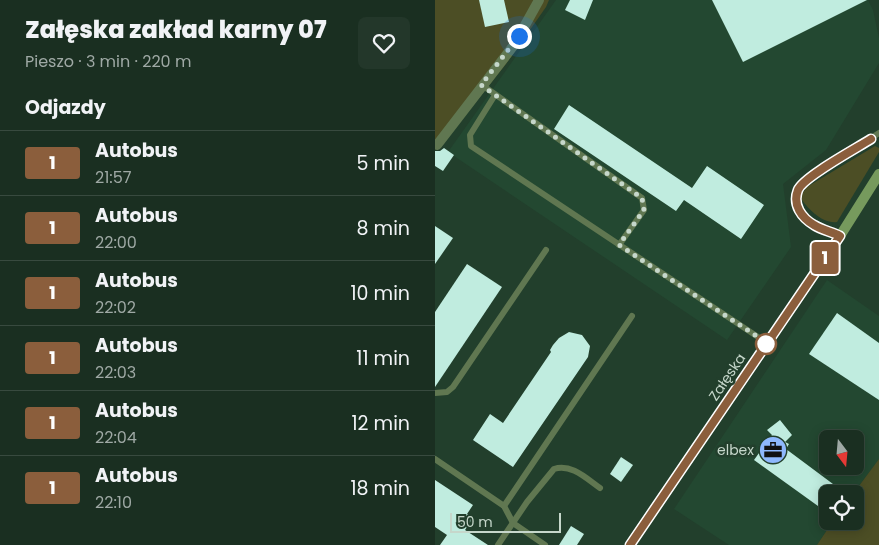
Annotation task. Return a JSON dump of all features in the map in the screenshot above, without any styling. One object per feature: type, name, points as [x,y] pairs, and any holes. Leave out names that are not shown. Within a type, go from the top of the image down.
[{"type":"street","points":[[436,146],[481,85],[514,45],[539,0]]},
{"type":"street","name":"Załęska","points":[[630,545],[840,236],[879,174]]},
{"type":"lane","points":[[481,85],[642,198],[644,210],[619,245]]},
{"type":"lane","points":[[495,95],[470,134],[471,146],[767,343]]},
{"type":"lane","points":[[840,236],[814,225],[798,211],[796,202],[798,190],[811,177],[879,133]]},
{"type":"lane","points":[[435,393],[447,392],[453,387],[546,250]]},
{"type":"lane","points":[[504,506],[632,316]]},
{"type":"lane","points":[[435,459],[504,506],[513,523],[545,545]]},
{"type":"lane","points":[[498,545],[527,502],[554,469],[560,467],[574,470],[600,488]]},
{"type":"shaded area","points":[[435,0],[549,0],[506,64],[440,147],[435,144]]},
{"type":"shaded area","points":[[556,0],[868,0],[873,10],[879,38],[879,63],[826,150],[783,184],[791,247],[727,340],[448,152]]},
{"type":"shaded area","points":[[875,146],[879,148],[879,152],[837,222],[821,218],[800,197],[807,187]]},
{"type":"shaded area","points":[[827,280],[879,316],[879,459],[860,485],[819,485],[819,530],[827,530],[817,545],[729,545],[674,509]]},
{"type":"shaded area","points":[[879,459],[879,545],[817,545],[827,530],[864,530],[864,485],[860,485]]},
{"type":"building","points":[[479,0],[504,0],[509,22],[485,27]]},
{"type":"building","points":[[570,0],[593,0],[585,20],[565,10]]},
{"type":"building","points":[[712,0],[867,0],[743,62]]},
{"type":"building","points":[[569,105],[692,188],[707,166],[764,205],[741,239],[684,200],[676,211],[554,129]]},
{"type":"building","points":[[444,148],[454,155],[443,171],[435,166],[435,151],[440,151]]},
{"type":"building","points":[[435,226],[453,238],[435,264]]},
{"type":"building","points":[[467,264],[502,287],[435,387],[435,312]]},
{"type":"building","points":[[837,313],[879,343],[879,400],[809,354]]},
{"type":"building","points":[[569,332],[582,335],[590,346],[588,357],[513,467],[473,440],[490,414],[503,423],[551,352],[550,350],[553,345],[559,338]]},
{"type":"building","points":[[780,420],[792,435],[785,442],[789,444],[786,449],[833,484],[819,485],[818,506],[754,460],[772,435],[767,430]]},
{"type":"building","points":[[621,457],[633,465],[621,482],[610,474]]},
{"type":"building","points":[[435,480],[473,505],[467,514],[473,518],[465,530],[488,545],[440,545],[447,535],[435,527]]},
{"type":"building","points":[[571,526],[584,534],[577,545],[559,545]]},
{"type":"bus line","name":"1","points":[[630,545],[840,236],[814,225],[798,211],[796,202],[801,184],[871,139]]},
{"type":"place","name":"elbex","points":[[773,450]]},
{"type":"route","points":[[519,36],[514,45],[481,85],[642,198],[644,210],[619,245],[766,344]]}]
